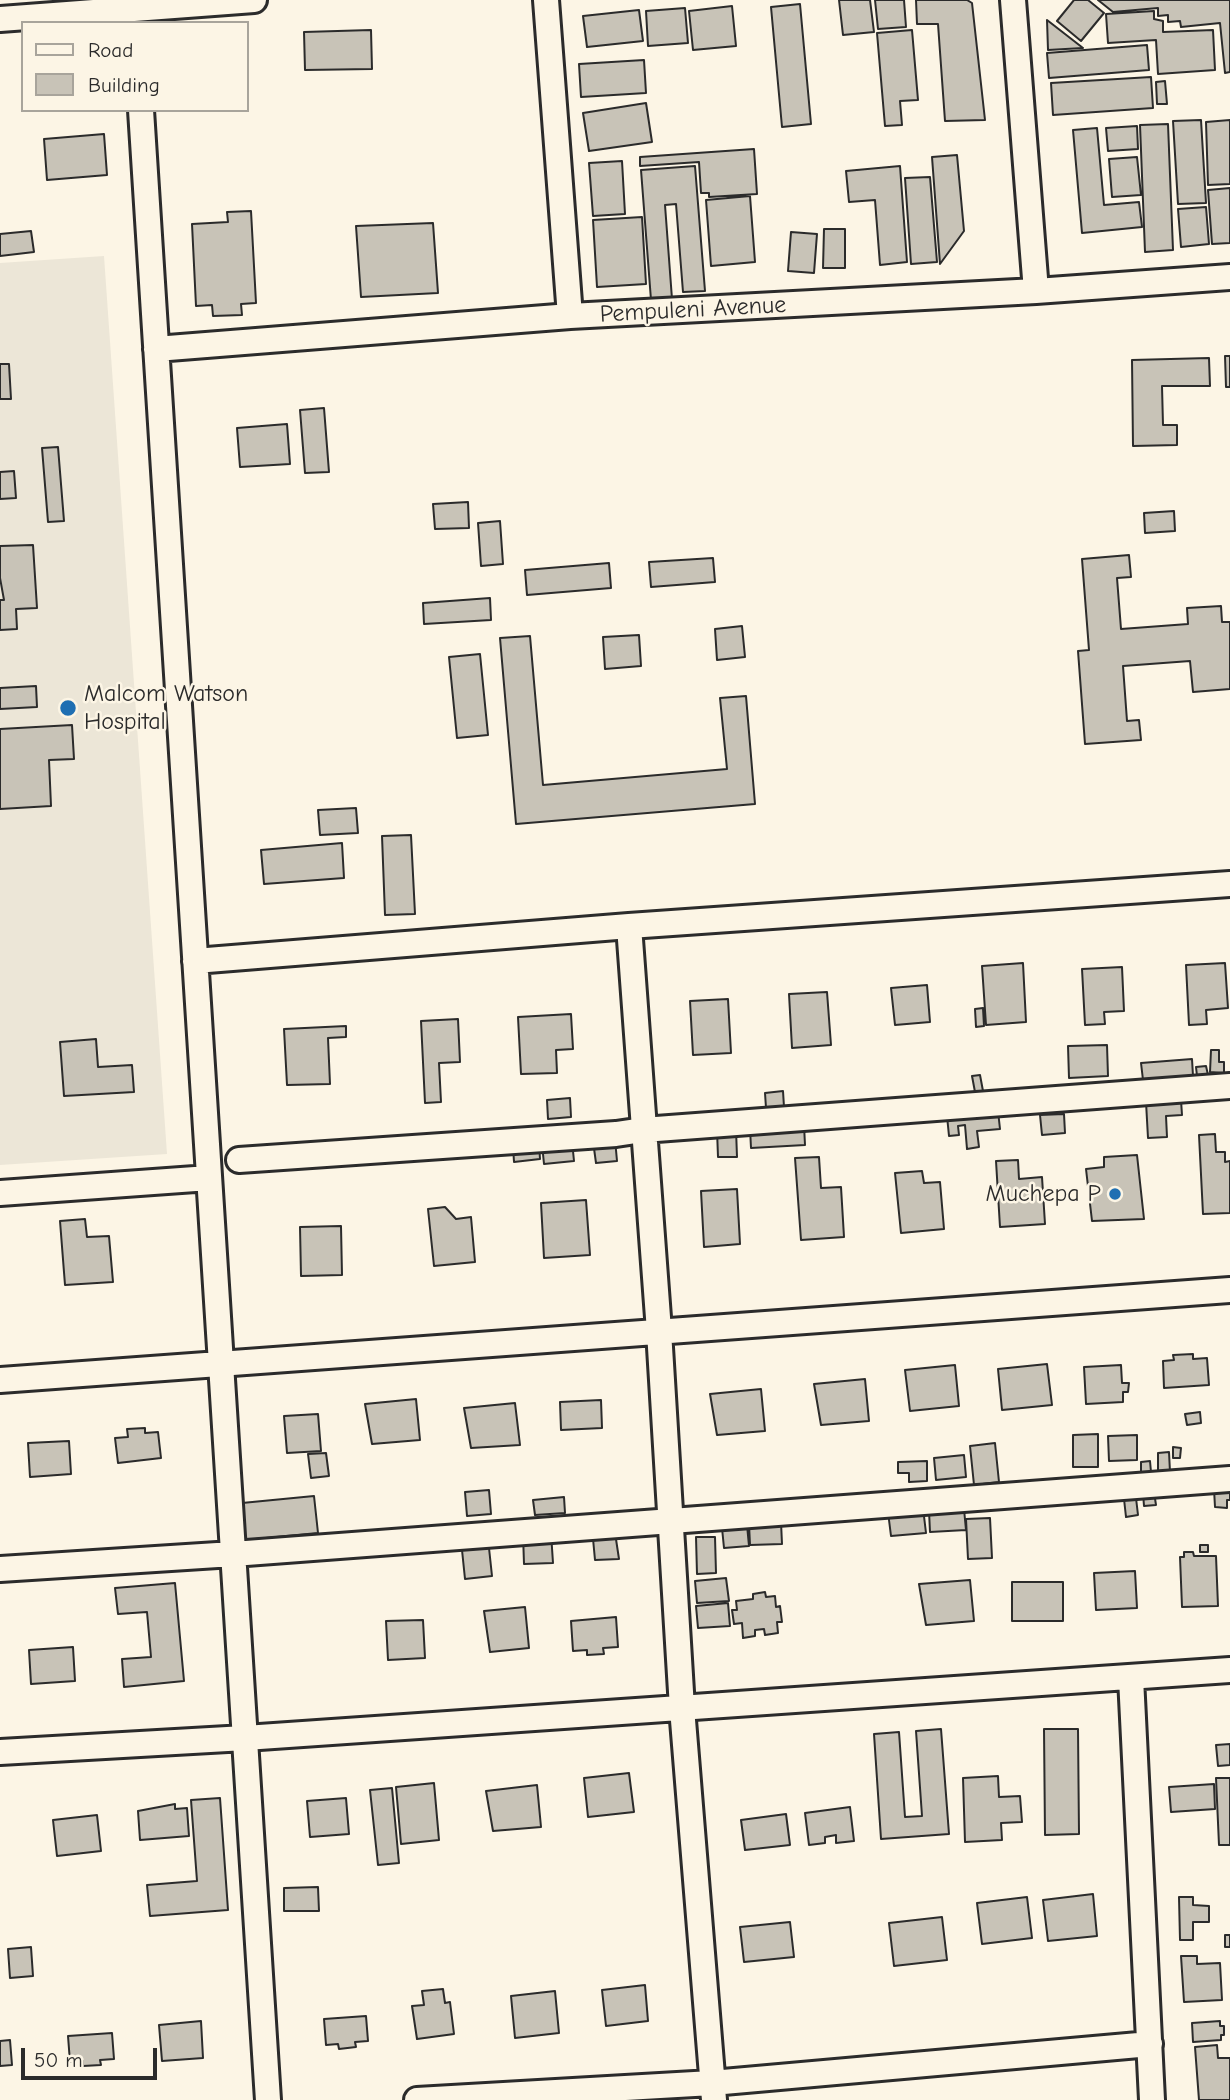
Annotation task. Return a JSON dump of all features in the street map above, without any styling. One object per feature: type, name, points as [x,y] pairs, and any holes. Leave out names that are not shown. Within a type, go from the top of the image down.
[{"type":"street","points":[[0,19],[254,0]]},
{"type":"street","points":[[546,0],[570,316]]},
{"type":"street","points":[[1013,0],[1036,291]]},
{"type":"street","points":[[141,112],[268,2100]]},
{"type":"street","name":"Pempuleni Avenue","points":[[156,349],[570,316],[1036,291],[1230,277]]},
{"type":"street","points":[[195,961],[628,926],[1230,884]]},
{"type":"street","points":[[628,926],[659,1331],[682,1709],[713,2092]]},
{"type":"street","points":[[239,1160],[616,1135],[643,1130],[1230,1086]]},
{"type":"street","points":[[0,1193],[209,1178]]},
{"type":"street","points":[[0,1380],[1230,1290]]},
{"type":"street","points":[[0,1569],[1230,1479]]},
{"type":"street","points":[[0,1752],[682,1709],[1230,1670]]},
{"type":"street","points":[[1131,1678],[1152,2100]]},
{"type":"street","points":[[417,2100],[713,2092],[1150,2043]]},
{"type":"shaded area","name":"Malcom Watson Hospital","points":[[104,256],[167,1154],[0,1165],[0,263]]},
{"type":"building","points":[[839,0],[870,0],[874,32],[843,35]]},
{"type":"building","points":[[875,0],[904,0],[906,27],[878,29]]},
{"type":"building","points":[[916,0],[967,0],[972,3],[985,120],[945,121],[938,24],[917,24]]},
{"type":"building","points":[[1074,0],[1088,0],[1104,13],[1081,41],[1057,21]]},
{"type":"building","points":[[1098,0],[1230,0],[1230,72],[1225,73],[1220,23],[1181,27],[1180,21],[1168,22],[1168,15],[1158,16],[1158,8],[1113,12]]},
{"type":"building","points":[[800,4],[811,124],[782,127],[771,7]]},
{"type":"building","points":[[732,6],[736,46],[693,50],[689,11]]},
{"type":"building","points":[[685,8],[688,43],[648,46],[646,11]]},
{"type":"building","points":[[639,10],[643,41],[587,47],[583,16]]},
{"type":"building","points":[[1154,11],[1154,19],[1163,21],[1163,32],[1213,30],[1215,70],[1158,74],[1156,40],[1108,43],[1106,14]]},
{"type":"building","points":[[1047,20],[1083,48],[1048,50]]},
{"type":"building","points":[[371,30],[372,69],[305,70],[304,32]]},
{"type":"building","points":[[912,30],[918,100],[900,101],[902,125],[885,126],[877,33]]},
{"type":"building","points":[[1147,45],[1149,70],[1049,78],[1047,53]]},
{"type":"building","points":[[644,60],[646,93],[581,97],[579,64]]},
{"type":"building","points":[[1151,77],[1153,108],[1053,115],[1051,83]]},
{"type":"building","points":[[1165,81],[1167,104],[1157,104],[1156,82]]},
{"type":"building","points":[[646,103],[652,142],[589,151],[583,113]]},
{"type":"building","points":[[1201,120],[1206,203],[1178,204],[1173,121]]},
{"type":"building","points":[[1230,120],[1230,184],[1208,185],[1206,122]]},
{"type":"building","points":[[1168,124],[1173,250],[1145,252],[1140,125]]},
{"type":"building","points":[[1137,126],[1138,149],[1108,151],[1106,128]]},
{"type":"building","points":[[1097,128],[1104,205],[1139,202],[1142,227],[1082,233],[1073,130]]},
{"type":"building","points":[[104,134],[107,175],[47,180],[44,139]]},
{"type":"building","points":[[754,149],[757,194],[709,197],[709,193],[701,193],[699,162],[640,166],[640,157]]},
{"type":"building","points":[[957,155],[964,231],[940,264],[932,157]]},
{"type":"building","points":[[1137,157],[1141,195],[1112,197],[1109,159]]},
{"type":"building","points":[[622,161],[625,214],[593,216],[589,163]]},
{"type":"building","points":[[695,166],[705,291],[683,292],[676,204],[665,205],[672,299],[651,300],[641,170]]},
{"type":"building","points":[[900,166],[907,262],[880,265],[875,200],[849,202],[846,171]]},
{"type":"building","points":[[930,177],[937,262],[911,264],[905,178]]},
{"type":"building","points":[[1230,188],[1230,243],[1212,244],[1208,190]]},
{"type":"building","points":[[750,196],[755,262],[711,266],[706,200]]},
{"type":"building","points":[[1206,207],[1209,244],[1181,247],[1178,209]]},
{"type":"building","points":[[251,211],[256,303],[241,304],[242,315],[213,316],[212,305],[196,306],[192,224],[228,222],[227,212]]},
{"type":"building","points":[[642,217],[646,284],[597,287],[593,220]]},
{"type":"building","points":[[433,223],[438,293],[361,297],[356,226]]},
{"type":"building","points":[[824,229],[845,229],[845,268],[823,268]]},
{"type":"building","points":[[31,231],[34,252],[0,256],[0,234]]},
{"type":"building","points":[[791,232],[817,234],[814,273],[788,271]]},
{"type":"building","points":[[1225,356],[1230,356],[1230,387],[1226,387]]},
{"type":"building","points":[[1209,358],[1210,386],[1162,386],[1163,425],[1177,425],[1177,445],[1133,446],[1132,360]]},
{"type":"building","points":[[0,364],[9,364],[11,399],[0,399]]},
{"type":"building","points":[[324,408],[329,472],[305,473],[300,410]]},
{"type":"building","points":[[287,424],[290,464],[240,467],[237,428]]},
{"type":"building","points":[[58,447],[64,521],[48,522],[42,448]]},
{"type":"building","points":[[14,471],[16,498],[0,499],[0,472]]},
{"type":"building","points":[[468,502],[469,528],[435,529],[433,504]]},
{"type":"building","points":[[1174,511],[1175,531],[1145,533],[1144,513]]},
{"type":"building","points":[[500,521],[503,564],[481,566],[478,523]]},
{"type":"building","points":[[33,545],[37,608],[16,609],[17,629],[0,630],[0,600],[4,600],[0,578],[0,546]]},
{"type":"building","points":[[1129,555],[1131,577],[1117,578],[1121,629],[1188,624],[1187,608],[1221,606],[1222,622],[1230,622],[1230,689],[1193,692],[1190,661],[1123,666],[1127,721],[1139,720],[1141,740],[1085,744],[1078,651],[1089,650],[1082,559]]},
{"type":"building","points":[[713,558],[715,582],[651,587],[649,562]]},
{"type":"building","points":[[609,563],[611,588],[527,595],[525,570]]},
{"type":"building","points":[[490,598],[491,620],[424,624],[423,603]]},
{"type":"building","points":[[742,626],[745,657],[717,660],[715,629]]},
{"type":"building","points":[[639,635],[641,666],[605,669],[603,637]]},
{"type":"building","points":[[530,636],[543,785],[727,769],[720,698],[746,696],[755,804],[516,824],[500,638]]},
{"type":"building","points":[[480,654],[488,735],[457,738],[449,657]]},
{"type":"building","points":[[36,686],[37,707],[0,709],[0,688]]},
{"type":"building","points":[[72,725],[74,759],[49,760],[51,806],[0,809],[0,729]]},
{"type":"building","points":[[356,808],[358,833],[320,835],[318,810]]},
{"type":"building","points":[[411,835],[415,914],[385,915],[382,836]]},
{"type":"building","points":[[342,843],[344,878],[264,884],[261,850]]},
{"type":"building","points":[[1023,963],[1026,1022],[986,1025],[982,966]]},
{"type":"building","points":[[1225,963],[1228,1008],[1206,1010],[1207,1024],[1189,1025],[1186,965]]},
{"type":"building","points":[[1122,967],[1124,1011],[1104,1012],[1105,1024],[1085,1025],[1082,969]]},
{"type":"building","points":[[927,985],[930,1022],[895,1025],[891,988]]},
{"type":"building","points":[[827,992],[831,1045],[792,1048],[789,994]]},
{"type":"building","points":[[728,999],[731,1053],[693,1055],[690,1001]]},
{"type":"building","points":[[983,1008],[984,1026],[976,1027],[975,1009]]},
{"type":"building","points":[[571,1014],[573,1049],[556,1050],[557,1073],[521,1074],[518,1017]]},
{"type":"building","points":[[458,1019],[460,1062],[439,1063],[441,1102],[425,1103],[421,1021]]},
{"type":"building","points":[[346,1026],[346,1037],[328,1038],[330,1084],[287,1085],[284,1029]]},
{"type":"building","points":[[96,1039],[98,1067],[132,1065],[134,1092],[64,1096],[60,1042]]},
{"type":"building","points":[[1107,1045],[1108,1076],[1069,1078],[1068,1046]]},
{"type":"building","points":[[1211,1050],[1219,1050],[1219,1062],[1224,1062],[1224,1073],[1210,1072]]},
{"type":"building","points":[[1192,1059],[1193,1076],[1143,1080],[1141,1063]]},
{"type":"building","points":[[1206,1066],[1208,1075],[1197,1076],[1196,1067]]},
{"type":"building","points":[[980,1075],[983,1091],[975,1092],[972,1076]]},
{"type":"building","points":[[783,1091],[784,1107],[766,1108],[765,1093]]},
{"type":"building","points":[[570,1098],[571,1117],[548,1119],[547,1100]]},
{"type":"building","points":[[1181,1100],[1182,1115],[1166,1116],[1167,1137],[1148,1138],[1146,1102]]},
{"type":"building","points":[[998,1111],[1000,1129],[977,1131],[979,1147],[967,1149],[965,1125],[958,1126],[959,1135],[949,1136],[947,1116]]},
{"type":"building","points":[[1064,1114],[1065,1133],[1042,1135],[1040,1115]]},
{"type":"building","points":[[804,1125],[805,1145],[751,1148],[750,1128]]},
{"type":"building","points":[[736,1129],[737,1157],[718,1157],[717,1130]]},
{"type":"building","points":[[1215,1134],[1216,1152],[1225,1152],[1225,1162],[1230,1161],[1230,1213],[1203,1214],[1199,1135]]},
{"type":"building","points":[[615,1139],[617,1161],[596,1163],[593,1141]]},
{"type":"building","points":[[572,1141],[574,1161],[544,1164],[542,1144]]},
{"type":"building","points":[[539,1143],[540,1159],[514,1162],[513,1146]]},
{"type":"building","name":"Muchepa P","points":[[1137,1155],[1144,1219],[1092,1221],[1086,1169],[1104,1167],[1104,1157]]},
{"type":"building","points":[[819,1157],[821,1188],[841,1187],[844,1237],[801,1240],[795,1158]]},
{"type":"building","points":[[1018,1160],[1019,1179],[1042,1177],[1045,1224],[1000,1227],[996,1161]]},
{"type":"building","points":[[922,1171],[924,1183],[940,1182],[944,1229],[901,1233],[895,1173]]},
{"type":"building","points":[[737,1189],[740,1244],[704,1247],[701,1191]]},
{"type":"building","points":[[586,1200],[590,1255],[544,1258],[541,1203]]},
{"type":"building","points":[[445,1207],[456,1219],[471,1217],[475,1262],[434,1266],[428,1209]]},
{"type":"building","points":[[85,1219],[87,1237],[109,1236],[113,1282],[65,1285],[60,1221]]},
{"type":"building","points":[[341,1226],[342,1275],[301,1276],[300,1227]]},
{"type":"building","points":[[1193,1354],[1193,1359],[1207,1358],[1209,1385],[1164,1388],[1163,1361],[1174,1360],[1173,1355]]},
{"type":"building","points":[[1047,1364],[1052,1405],[1002,1410],[998,1369]]},
{"type":"building","points":[[955,1365],[959,1406],[910,1411],[905,1370]]},
{"type":"building","points":[[1121,1365],[1122,1383],[1129,1383],[1128,1392],[1123,1392],[1123,1402],[1086,1404],[1084,1367]]},
{"type":"building","points":[[865,1379],[869,1421],[821,1425],[814,1384]]},
{"type":"building","points":[[761,1389],[765,1431],[717,1435],[710,1394]]},
{"type":"building","points":[[416,1399],[420,1440],[372,1444],[365,1404]]},
{"type":"building","points":[[601,1400],[602,1428],[561,1430],[560,1402]]},
{"type":"building","points":[[515,1403],[520,1445],[471,1448],[464,1408]]},
{"type":"building","points":[[1200,1412],[1201,1423],[1187,1425],[1185,1414]]},
{"type":"building","points":[[318,1414],[321,1451],[287,1453],[284,1416]]},
{"type":"building","points":[[145,1428],[145,1433],[158,1432],[161,1458],[118,1463],[115,1438],[128,1437],[127,1429]]},
{"type":"building","points":[[1098,1434],[1098,1467],[1073,1467],[1073,1435]]},
{"type":"building","points":[[1137,1435],[1137,1460],[1109,1461],[1108,1436]]},
{"type":"building","points":[[69,1441],[71,1474],[30,1477],[28,1443]]},
{"type":"building","points":[[995,1443],[999,1482],[974,1485],[970,1446]]},
{"type":"building","points":[[1173,1447],[1181,1448],[1180,1458],[1173,1458]]},
{"type":"building","points":[[1169,1452],[1170,1472],[1158,1473],[1158,1453]]},
{"type":"building","points":[[326,1453],[329,1476],[311,1478],[308,1454]]},
{"type":"building","points":[[964,1455],[966,1477],[936,1480],[934,1458]]},
{"type":"building","points":[[927,1461],[927,1481],[909,1482],[909,1473],[898,1473],[898,1462]]},
{"type":"building","points":[[1150,1461],[1151,1472],[1141,1473],[1141,1462]]},
{"type":"building","points":[[1230,1488],[1227,1508],[1215,1507],[1214,1489]]},
{"type":"building","points":[[489,1490],[491,1514],[467,1516],[465,1492]]},
{"type":"building","points":[[1154,1492],[1156,1505],[1144,1506],[1143,1493]]},
{"type":"building","points":[[314,1496],[318,1533],[245,1540],[242,1503]]},
{"type":"building","points":[[564,1497],[565,1513],[535,1515],[533,1500]]},
{"type":"building","points":[[1136,1498],[1138,1515],[1126,1517],[1124,1499]]},
{"type":"building","points":[[923,1508],[926,1533],[891,1536],[888,1512]]},
{"type":"building","points":[[964,1509],[966,1530],[930,1532],[929,1511]]},
{"type":"building","points":[[990,1518],[992,1558],[968,1559],[966,1519]]},
{"type":"building","points":[[781,1522],[782,1544],[750,1545],[749,1524]]},
{"type":"building","points":[[747,1525],[749,1546],[724,1548],[722,1528]]},
{"type":"building","points":[[614,1526],[619,1559],[595,1560],[592,1528]]},
{"type":"building","points":[[551,1533],[553,1563],[524,1564],[523,1534]]},
{"type":"building","points":[[696,1537],[715,1537],[716,1573],[697,1574]]},
{"type":"building","points":[[1200,1545],[1208,1545],[1208,1552],[1200,1552]]},
{"type":"building","points":[[489,1548],[492,1576],[465,1579],[462,1550]]},
{"type":"building","points":[[1184,1552],[1193,1552],[1194,1556],[1216,1556],[1218,1606],[1182,1607],[1180,1557],[1184,1557]]},
{"type":"building","points":[[1135,1571],[1137,1608],[1096,1610],[1094,1573]]},
{"type":"building","points":[[726,1578],[729,1601],[697,1603],[695,1581]]},
{"type":"building","points":[[970,1580],[974,1621],[926,1625],[919,1584]]},
{"type":"building","points":[[1012,1582],[1063,1582],[1063,1621],[1012,1621]]},
{"type":"building","points":[[175,1583],[184,1681],[124,1687],[122,1659],[151,1657],[147,1612],[118,1614],[115,1588]]},
{"type":"building","points":[[765,1592],[766,1597],[775,1596],[776,1607],[780,1606],[782,1622],[777,1622],[778,1633],[765,1635],[764,1629],[755,1630],[755,1636],[743,1638],[742,1623],[734,1624],[732,1610],[737,1610],[736,1601],[753,1599],[753,1594]]},
{"type":"building","points":[[728,1603],[730,1626],[698,1628],[696,1606]]},
{"type":"building","points":[[525,1607],[529,1648],[490,1652],[484,1611]]},
{"type":"building","points":[[616,1617],[618,1647],[603,1648],[604,1654],[587,1655],[587,1650],[573,1651],[571,1621]]},
{"type":"building","points":[[423,1620],[425,1658],[388,1660],[386,1621]]},
{"type":"building","points":[[73,1647],[75,1681],[31,1684],[29,1650]]},
{"type":"building","points":[[941,1729],[949,1834],[881,1839],[874,1734],[899,1732],[905,1817],[922,1816],[916,1731]]},
{"type":"building","points":[[1044,1729],[1078,1729],[1079,1834],[1045,1835]]},
{"type":"building","points":[[1230,1744],[1230,1765],[1218,1766],[1216,1745]]},
{"type":"building","points":[[629,1773],[634,1812],[588,1817],[584,1778]]},
{"type":"building","points":[[998,1776],[999,1797],[1020,1796],[1022,1822],[1001,1823],[1002,1840],[965,1842],[963,1778]]},
{"type":"building","points":[[1216,1778],[1230,1778],[1230,1845],[1219,1845]]},
{"type":"building","points":[[434,1783],[439,1840],[401,1844],[396,1787]]},
{"type":"building","points":[[1214,1784],[1215,1809],[1171,1812],[1169,1787]]},
{"type":"building","points":[[537,1785],[541,1827],[493,1831],[486,1791]]},
{"type":"building","points":[[392,1788],[399,1863],[378,1865],[370,1790]]},
{"type":"building","points":[[220,1798],[228,1910],[150,1916],[147,1885],[197,1881],[191,1800]]},
{"type":"building","points":[[346,1798],[349,1834],[310,1837],[307,1801]]},
{"type":"building","points":[[175,1804],[175,1809],[187,1808],[189,1836],[140,1840],[138,1811]]},
{"type":"building","points":[[850,1807],[854,1841],[836,1843],[836,1835],[825,1837],[825,1843],[809,1845],[805,1813]]},
{"type":"building","points":[[786,1814],[790,1845],[745,1850],[741,1820]]},
{"type":"building","points":[[97,1815],[101,1851],[57,1856],[53,1820]]},
{"type":"building","points":[[318,1887],[319,1911],[284,1911],[284,1888]]},
{"type":"building","points":[[1093,1894],[1097,1936],[1048,1941],[1043,1900]]},
{"type":"building","points":[[1027,1897],[1032,1938],[982,1944],[977,1903]]},
{"type":"building","points":[[1179,1897],[1193,1897],[1193,1905],[1209,1906],[1209,1922],[1193,1922],[1193,1940],[1180,1940]]},
{"type":"building","points":[[942,1917],[947,1960],[894,1966],[889,1923]]},
{"type":"building","points":[[790,1922],[794,1957],[744,1962],[740,1927]]},
{"type":"building","points":[[1225,1935],[1230,1935],[1230,1947],[1225,1947]]},
{"type":"building","points":[[31,1947],[33,1976],[10,1978],[8,1949]]},
{"type":"building","points":[[1181,1956],[1197,1956],[1197,1964],[1220,1963],[1222,2000],[1184,2002]]},
{"type":"building","points":[[645,1985],[648,2021],[606,2026],[602,1990]]},
{"type":"building","points":[[443,1989],[445,2003],[450,2002],[454,2034],[417,2039],[412,2006],[424,2005],[422,1991]]},
{"type":"building","points":[[555,1991],[559,2033],[515,2038],[511,1996]]},
{"type":"building","points":[[366,2016],[368,2041],[355,2042],[356,2047],[339,2049],[338,2044],[326,2045],[324,2019]]},
{"type":"building","points":[[201,2021],[203,2058],[162,2061],[159,2025]]},
{"type":"building","points":[[1220,2021],[1220,2026],[1224,2026],[1221,2040],[1193,2042],[1192,2023]]},
{"type":"building","points":[[112,2033],[114,2059],[100,2060],[101,2065],[83,2066],[83,2061],[70,2062],[68,2036]]},
{"type":"building","points":[[10,2040],[12,2065],[0,2066],[0,2041]]},
{"type":"building","points":[[1217,2045],[1218,2058],[1230,2058],[1230,2100],[1199,2100],[1195,2047]]},
{"type":"place","name":"Malcom Watson Hospital","points":[[68,708]]},
{"type":"place","name":"Muchepa P","points":[[1115,1194]]}]
